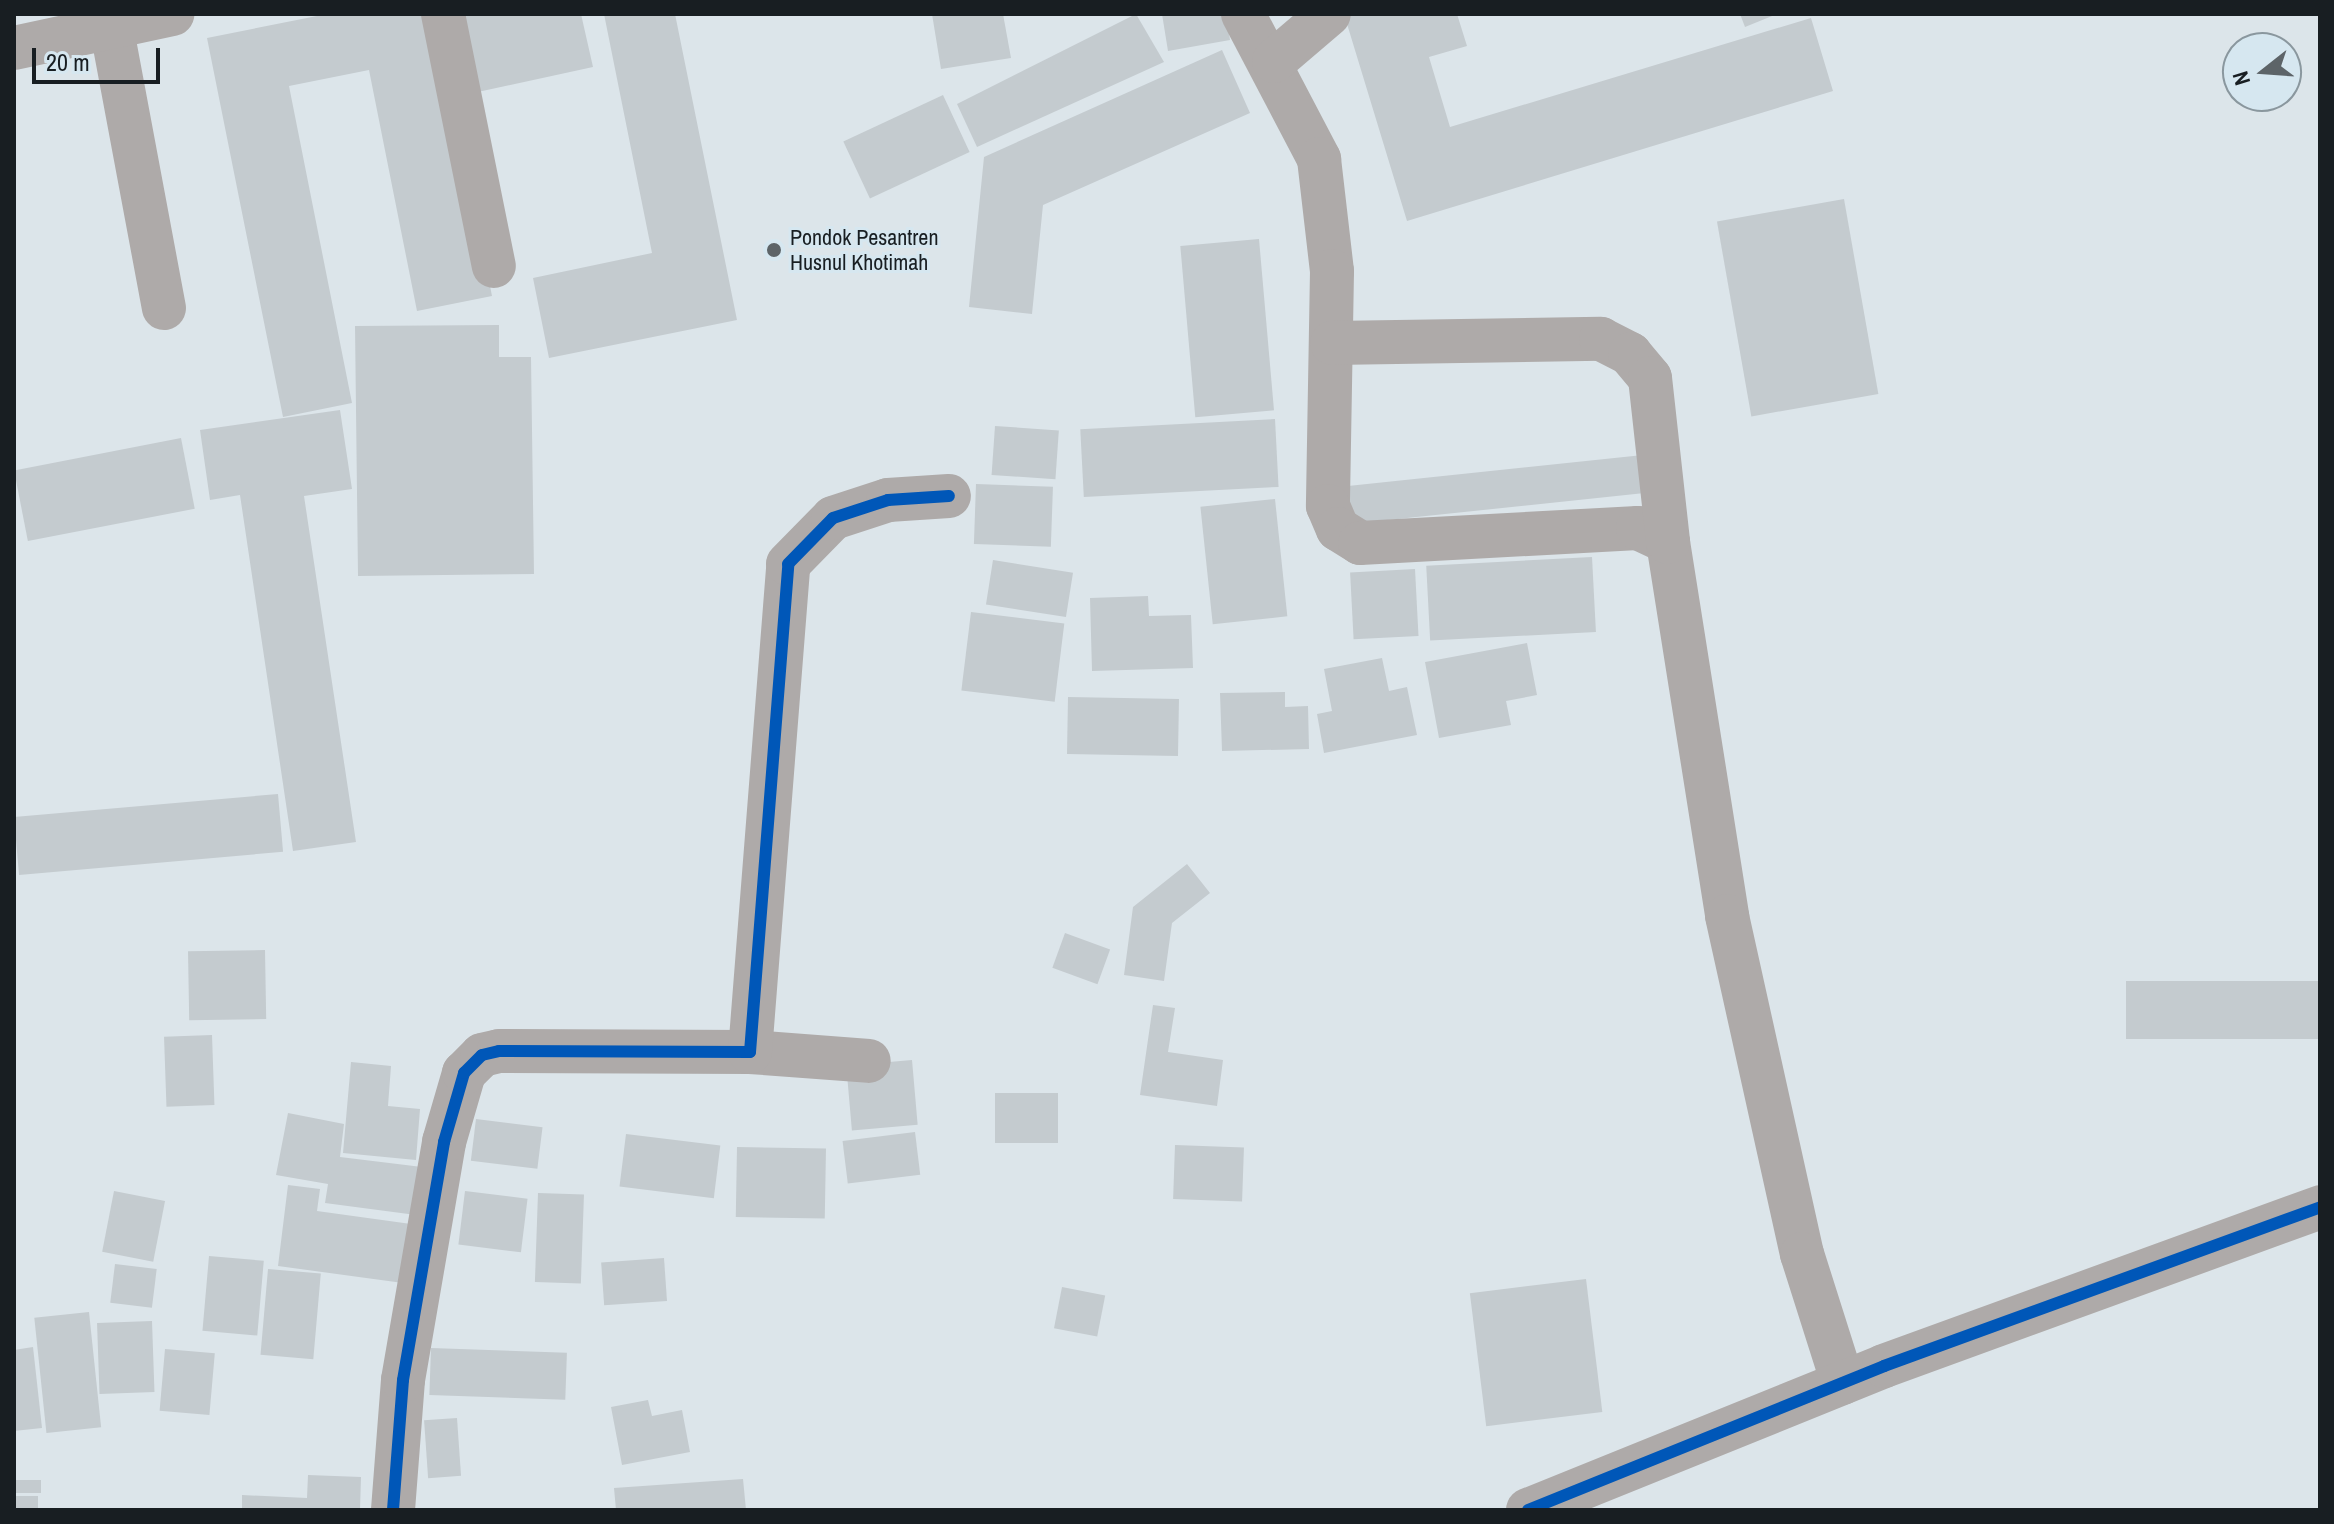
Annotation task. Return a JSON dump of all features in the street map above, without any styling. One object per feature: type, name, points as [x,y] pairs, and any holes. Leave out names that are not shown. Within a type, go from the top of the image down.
[{"type":"street","points":[[443,14],[494,266]]},
{"type":"street","points":[[1243,14],[1274,61],[1319,159],[1332,343],[1328,506],[1348,539],[1397,543],[1638,528],[1668,542]]},
{"type":"street","points":[[1274,61],[1329,14]]},
{"type":"street","points":[[14,48],[144,18],[164,308]]},
{"type":"street","points":[[1332,343],[1601,339],[1630,354],[1650,378],[1668,542],[1727,916],[1802,1254],[1843,1383]]},
{"type":"street","points":[[750,1052],[788,564],[833,518],[888,500],[949,496]]},
{"type":"street","points":[[393,1510],[403,1380],[444,1142],[472,1062],[499,1051],[750,1052],[869,1061]]},
{"type":"street","points":[[1528,1510],[1843,1383],[2320,1207]]},
{"type":"building","points":[[327,14],[436,14],[492,296],[417,311],[369,70],[289,86],[352,403],[283,417],[207,38]]},
{"type":"building","points":[[462,14],[581,14],[593,67],[464,95]]},
{"type":"building","points":[[604,14],[675,14],[737,320],[549,358],[533,278],[652,253]]},
{"type":"building","points":[[932,14],[1003,14],[1011,58],[941,69]]},
{"type":"building","points":[[1136,14],[1164,62],[977,147],[957,104]]},
{"type":"building","points":[[1162,14],[1226,14],[1230,40],[1168,51]]},
{"type":"building","points":[[1344,14],[1457,14],[1467,46],[1429,57],[1450,127],[1811,18],[1833,91],[1407,221]]},
{"type":"building","points":[[1740,14],[1777,14],[1745,27]]},
{"type":"building","points":[[1222,50],[1250,113],[1043,205],[1032,314],[969,307],[984,157]]},
{"type":"building","points":[[943,95],[970,152],[870,199],[843,141]]},
{"type":"building","points":[[1844,199],[1878,394],[1751,416],[1717,221]]},
{"type":"building","points":[[1259,239],[1274,410],[1195,417],[1180,246]]},
{"type":"building","points":[[499,325],[499,357],[531,357],[534,574],[358,576],[355,326]]},
{"type":"building","points":[[340,410],[352,489],[304,496],[356,842],[293,851],[240,495],[210,500],[200,430]]},
{"type":"building","points":[[1275,419],[1279,487],[1084,497],[1080,429]]},
{"type":"building","points":[[995,426],[1059,430],[1055,479],[992,475]]},
{"type":"building","points":[[181,438],[195,509],[28,541],[14,470]]},
{"type":"building","points":[[1643,455],[1647,493],[1350,524],[1346,486]]},
{"type":"building","points":[[976,484],[1053,487],[1051,547],[974,544]]},
{"type":"building","points":[[1275,499],[1287,616],[1213,624],[1200,507]]},
{"type":"building","points":[[1592,557],[1596,632],[1430,641],[1426,566]]},
{"type":"building","points":[[993,560],[1073,573],[1066,617],[986,604]]},
{"type":"building","points":[[1415,569],[1419,636],[1354,639],[1350,572]]},
{"type":"building","points":[[1148,596],[1149,616],[1191,615],[1193,668],[1092,671],[1090,598]]},
{"type":"building","points":[[971,612],[1064,623],[1055,702],[961,690]]},
{"type":"building","points":[[1527,643],[1537,695],[1506,701],[1511,725],[1439,738],[1425,662]]},
{"type":"building","points":[[1382,658],[1389,691],[1407,687],[1417,735],[1324,753],[1317,714],[1332,711],[1324,669]]},
{"type":"building","points":[[1285,692],[1285,707],[1308,706],[1309,749],[1222,751],[1220,693]]},
{"type":"building","points":[[1068,697],[1179,699],[1178,756],[1067,754]]},
{"type":"building","points":[[278,794],[283,852],[19,875],[14,817]]},
{"type":"building","points":[[1187,864],[1210,893],[1172,923],[1164,981],[1124,975],[1133,907]]},
{"type":"building","points":[[1065,933],[1110,949],[1097,984],[1052,968]]},
{"type":"building","points":[[265,950],[266,1019],[189,1020],[188,951]]},
{"type":"building","points":[[2126,981],[2320,981],[2320,1039],[2126,1039]]},
{"type":"building","points":[[1153,1005],[1175,1008],[1168,1052],[1223,1060],[1217,1106],[1140,1095]]},
{"type":"building","points":[[212,1035],[214,1105],[166,1107],[164,1037]]},
{"type":"building","points":[[912,1060],[918,1125],[852,1131],[846,1066]]},
{"type":"building","points":[[351,1062],[391,1066],[388,1106],[420,1109],[416,1160],[343,1153]]},
{"type":"building","points":[[995,1093],[1058,1093],[1058,1143],[995,1143]]},
{"type":"building","points":[[288,1113],[344,1124],[340,1157],[422,1167],[416,1215],[325,1203],[328,1184],[276,1175]]},
{"type":"building","points":[[476,1119],[543,1127],[537,1169],[471,1161]]},
{"type":"building","points":[[915,1132],[920,1175],[848,1184],[843,1141]]},
{"type":"building","points":[[626,1134],[720,1146],[714,1198],[620,1187]]},
{"type":"building","points":[[1175,1145],[1244,1147],[1242,1201],[1173,1199]]},
{"type":"building","points":[[737,1147],[826,1149],[825,1219],[736,1217]]},
{"type":"building","points":[[288,1185],[320,1189],[317,1211],[411,1224],[403,1283],[278,1266]]},
{"type":"building","points":[[114,1191],[165,1201],[153,1262],[102,1252]]},
{"type":"building","points":[[465,1191],[528,1199],[521,1252],[458,1245]]},
{"type":"building","points":[[538,1193],[584,1195],[581,1284],[535,1282]]},
{"type":"building","points":[[209,1256],[264,1261],[257,1336],[202,1331]]},
{"type":"building","points":[[664,1258],[667,1301],[604,1305],[601,1262]]},
{"type":"building","points":[[115,1264],[157,1269],[152,1308],[110,1303]]},
{"type":"building","points":[[268,1269],[321,1274],[313,1359],[261,1355]]},
{"type":"building","points":[[1586,1279],[1602,1412],[1486,1426],[1470,1293]]},
{"type":"building","points":[[1062,1287],[1105,1295],[1097,1337],[1054,1328]]},
{"type":"building","points":[[89,1312],[101,1427],[46,1433],[34,1318]]},
{"type":"building","points":[[152,1321],[154,1392],[100,1394],[97,1323]]},
{"type":"building","points":[[33,1347],[42,1428],[14,1431],[14,1350]]},
{"type":"building","points":[[431,1348],[567,1353],[565,1400],[429,1395]]},
{"type":"building","points":[[165,1349],[215,1353],[209,1415],[160,1411]]},
{"type":"building","points":[[648,1400],[652,1416],[682,1410],[690,1452],[622,1465],[611,1407]]},
{"type":"building","points":[[457,1418],[461,1476],[428,1478],[424,1420]]},
{"type":"building","points":[[308,1475],[361,1477],[360,1510],[242,1510],[242,1495],[307,1498]]},
{"type":"building","points":[[743,1479],[746,1510],[616,1510],[614,1488]]},
{"type":"building","points":[[14,1480],[41,1480],[41,1493],[14,1493]]},
{"type":"building","points":[[15,1496],[38,1496],[38,1510],[15,1510]]},
{"type":"cycle path","points":[[393,1510],[403,1380],[444,1142],[464,1073],[482,1055],[499,1051],[750,1052],[788,564],[833,518],[888,500],[949,496]]},
{"type":"cycle path","points":[[1528,1510],[1884,1366],[2320,1207]]},
{"type":"place","name":"Pondok Pesantren Husnul Khotimah","points":[[774,250]]}]
